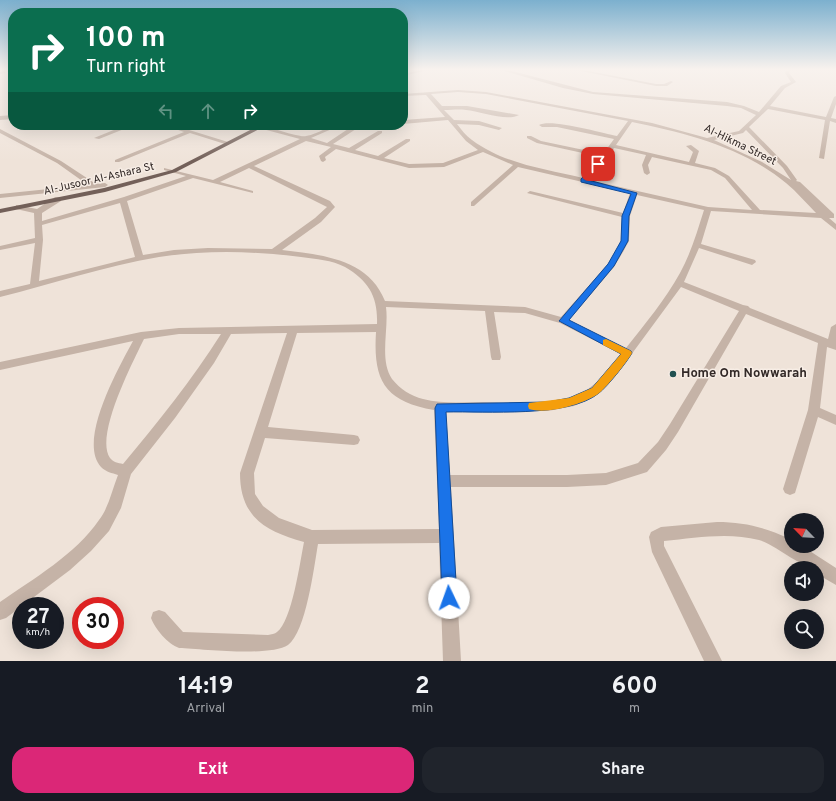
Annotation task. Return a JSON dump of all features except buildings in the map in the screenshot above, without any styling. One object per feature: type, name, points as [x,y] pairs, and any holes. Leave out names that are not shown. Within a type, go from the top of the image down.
[{"type":"main road","name":"Al-Jusoor Al-Ashara St","points":[[0,204],[105,185],[166,169],[251,130]]},
{"type":"main road","name":"Al-Jusoor Al-Ashara St","points":[[0,211],[126,185],[174,171],[252,130]]},
{"type":"street","points":[[433,100],[468,140],[483,150],[517,165],[708,210],[821,216]]},
{"type":"street","name":"Al-Hikma Street","points":[[523,100],[632,120],[712,138],[781,176],[821,216],[836,228]]},
{"type":"street","name":"Al-Hikma Street","points":[[534,100],[659,123],[712,138],[774,167],[794,180],[836,220]]},
{"type":"street","points":[[676,100],[727,104],[742,107],[759,114]]},
{"type":"street","points":[[712,138],[735,135],[747,128],[773,100]]},
{"type":"street","points":[[822,158],[828,120],[835,100]]},
{"type":"street","points":[[767,107],[836,121]]},
{"type":"street","points":[[441,108],[467,108],[504,116],[516,115]]},
{"type":"street","points":[[408,122],[451,120],[479,123],[499,128]]},
{"type":"street","points":[[584,181],[632,120]]},
{"type":"street","points":[[542,125],[557,125],[619,138]]},
{"type":"street","points":[[747,128],[785,167],[794,180]]},
{"type":"street","points":[[97,138],[118,130]]},
{"type":"street","points":[[183,130],[225,142]]},
{"type":"street","points":[[274,130],[378,159],[409,166],[433,167],[454,162],[483,150]]},
{"type":"street","points":[[214,182],[326,130]]},
{"type":"street","points":[[327,145],[351,130]]},
{"type":"street","points":[[0,131],[59,162],[93,185]]},
{"type":"street","points":[[117,161],[188,132]]},
{"type":"street","points":[[349,151],[380,132]]},
{"type":"street","points":[[529,137],[539,142],[605,156]]},
{"type":"street","points":[[378,159],[408,140]]},
{"type":"street","points":[[613,146],[713,169],[727,177],[759,213]]},
{"type":"street","points":[[689,146],[696,151],[692,163]]},
{"type":"street","points":[[323,160],[322,156],[335,147]]},
{"type":"street","points":[[647,173],[645,165],[650,154]]},
{"type":"street","points":[[474,204],[517,165]]},
{"type":"street","points":[[250,166],[324,202],[331,207],[318,220],[275,251]]},
{"type":"street","points":[[166,169],[251,192]]},
{"type":"street","points":[[39,224],[123,200],[193,176]]},
{"type":"street","points":[[0,196],[93,185],[105,185]]},
{"type":"street","points":[[530,193],[626,216]]},
{"type":"street","points":[[563,321],[611,265],[625,241],[626,216],[634,193]]},
{"type":"street","points":[[19,207],[38,212],[58,200]]},
{"type":"street","points":[[123,200],[140,259]]},
{"type":"street","points":[[0,294],[140,259],[194,252],[275,251],[327,258],[345,264],[366,279],[377,294],[381,304],[382,366],[394,389],[405,396],[440,408],[548,406],[571,402],[595,391],[628,353],[679,283],[697,245],[708,210]]},
{"type":"street","points":[[34,286],[40,240],[38,212]]},
{"type":"street","points":[[0,248],[40,240]]},
{"type":"street","points":[[697,245],[752,262]]},
{"type":"street","points":[[679,283],[745,308],[830,344]]},
{"type":"street","points":[[381,304],[526,310],[563,321],[628,353]]},
{"type":"street","points":[[490,308],[496,357]]},
{"type":"street","points":[[445,481],[567,481],[606,479],[642,468],[662,446],[674,428],[745,308]]},
{"type":"street","points":[[790,489],[814,410],[830,344],[836,327]]},
{"type":"street","points":[[0,366],[141,336],[179,331],[229,329],[381,328]]},
{"type":"street","points":[[0,612],[65,565],[86,546],[104,526],[114,508],[126,471],[171,415],[210,360],[229,329]]},
{"type":"street","points":[[294,329],[247,473],[248,493],[254,507],[263,516],[290,532],[312,537],[446,536]]},
{"type":"street","points":[[126,471],[109,466],[102,458],[100,439],[106,412],[141,336]]},
{"type":"street","points":[[440,408],[445,481],[452,661]]},
{"type":"street","points":[[814,410],[836,420]]},
{"type":"street","points":[[261,432],[354,440]]},
{"type":"street","points":[[713,661],[657,547],[656,537],[660,534],[728,529],[751,531],[783,544],[836,578]]},
{"type":"street","points":[[159,618],[179,640],[268,643],[282,639],[291,628],[295,615],[312,537]]},
{"type":"slow traffic","points":[[533,406],[548,406],[571,402],[585,397],[595,391],[628,353],[606,342]]},
{"type":"place","name":"Home Om Nowwarah","points":[[673,374]]},
{"type":"route","points":[[449,598],[445,481],[440,408],[548,406],[571,402],[585,397],[595,391],[628,353],[563,321],[611,265],[625,241],[626,216],[634,193],[584,181],[598,164]]}]
